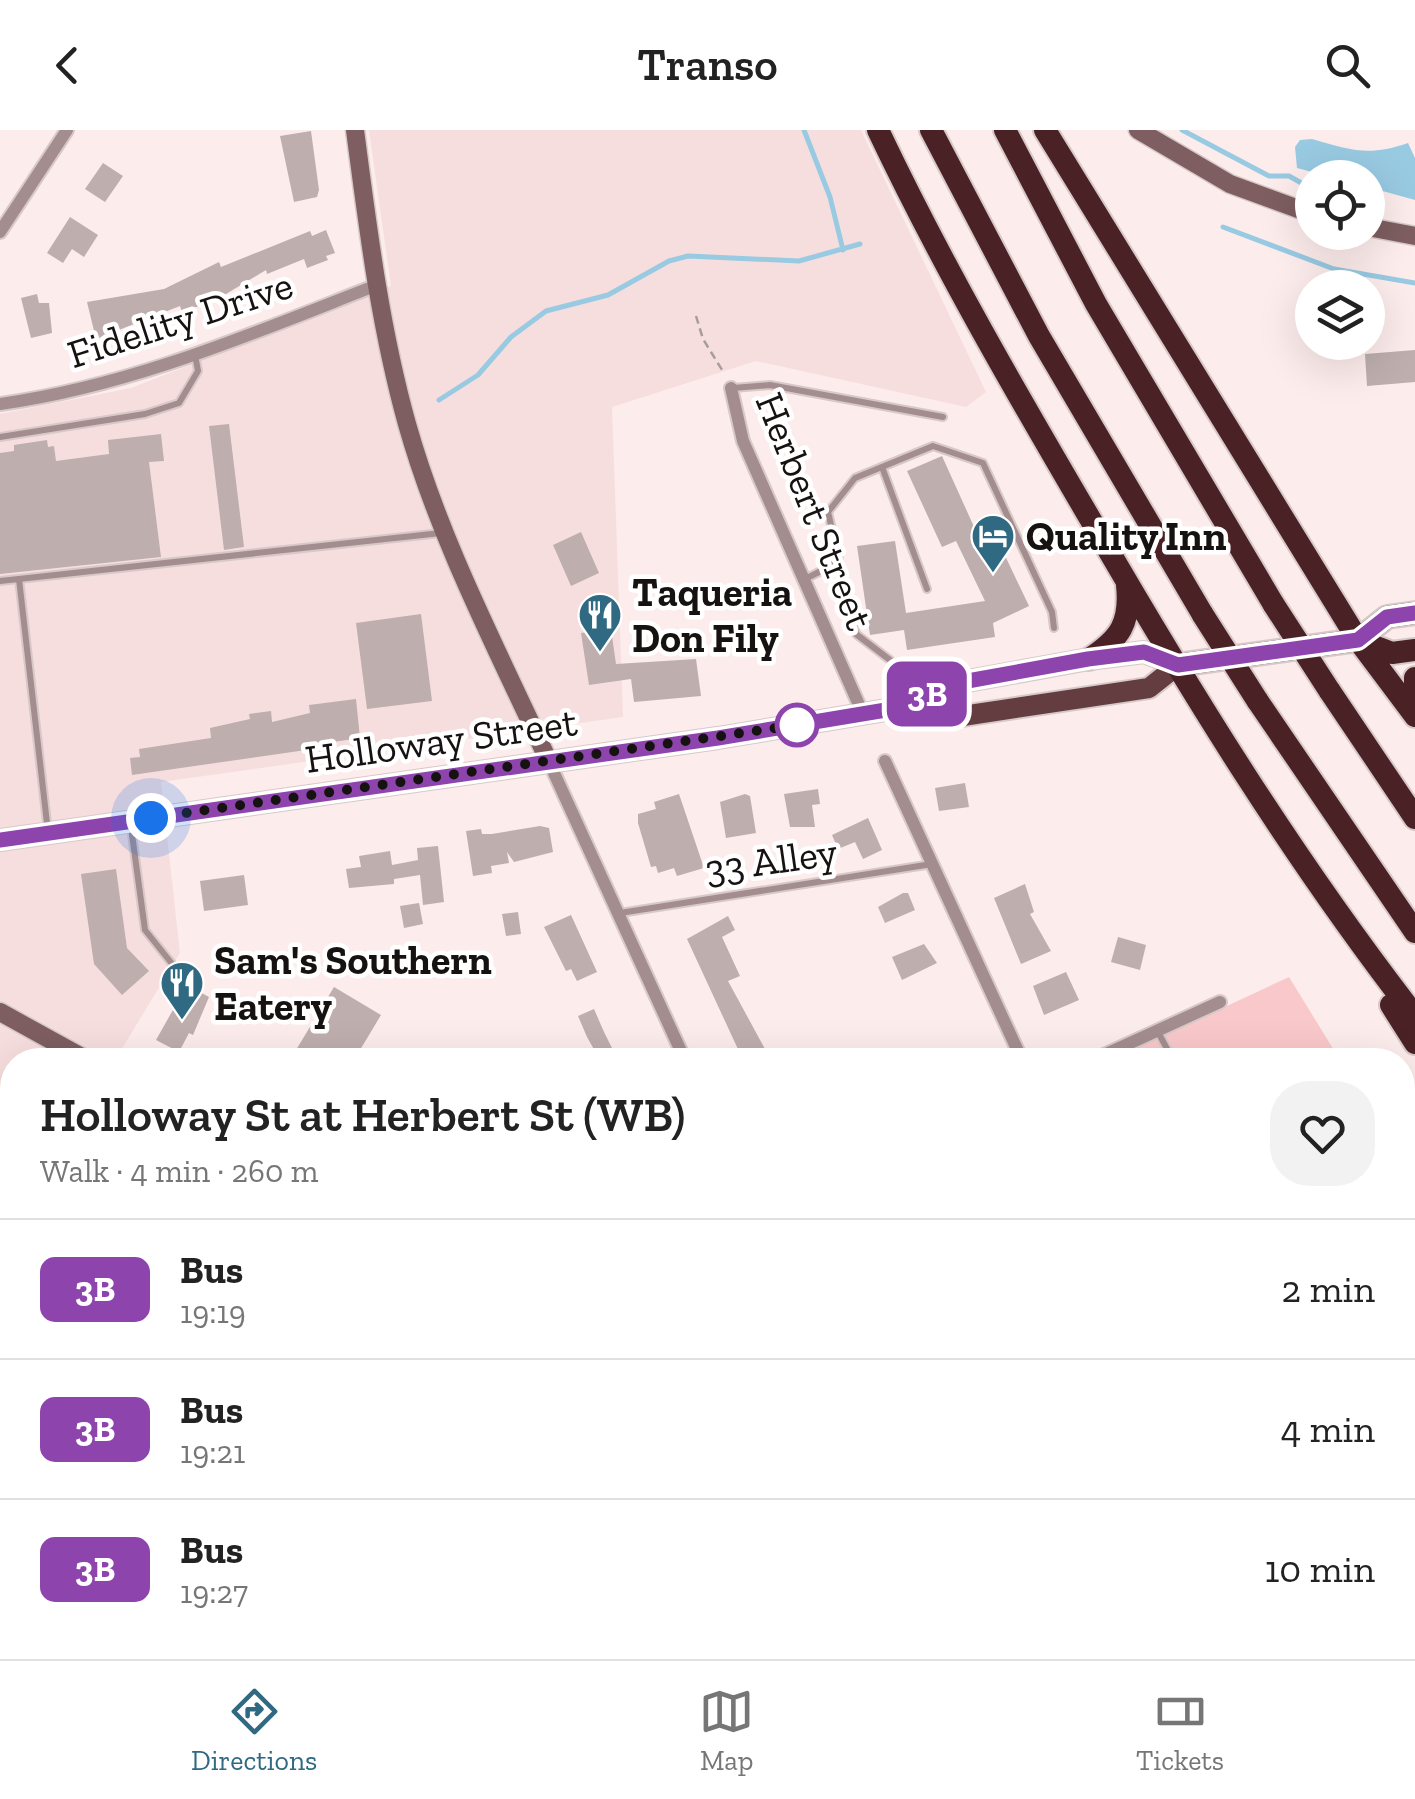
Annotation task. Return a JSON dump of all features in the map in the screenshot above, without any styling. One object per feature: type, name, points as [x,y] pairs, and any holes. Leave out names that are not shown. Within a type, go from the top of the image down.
[{"type":"highway","points":[[878,130],[947,267],[1126,582],[1261,803],[1415,1016]]},
{"type":"highway","points":[[932,130],[1039,336],[1203,616],[1415,932]]},
{"type":"highway","points":[[1005,130],[1154,407],[1274,605],[1415,818]]},
{"type":"highway","points":[[1045,130],[1358,640],[1415,716]]},
{"type":"highway","points":[[1088,659],[1123,631],[1129,607],[1126,582]]},
{"type":"highway","name":"Holloway Street","points":[[1358,640],[1387,617],[1415,613]]},
{"type":"highway","name":"Holloway Street","points":[[1178,665],[1358,640],[1392,653],[1415,650]]},
{"type":"highway","points":[[1415,678],[1415,708]]},
{"type":"highway","points":[[1348,928],[1415,1043]]},
{"type":"main road","name":"Holloway Street","points":[[0,840],[864,714],[892,709],[951,684],[1088,659],[1144,652],[1178,665]]},
{"type":"main road","name":"Holloway Street","points":[[892,709],[956,717],[1149,688],[1178,665]]},
{"type":"street","points":[[0,232],[67,130]]},
{"type":"street","points":[[355,130],[376,285],[408,427],[445,533],[680,1048]]},
{"type":"street","points":[[1138,130],[1230,184],[1295,208]]},
{"type":"street","points":[[1385,230],[1415,236]]},
{"type":"street","name":"Fidelity Drive","points":[[0,404],[124,376],[195,355],[376,285]]},
{"type":"street","name":"Herbert Street","points":[[732,388],[743,441],[864,714]]},
{"type":"street","points":[[885,761],[1016,1048]]},
{"type":"street","points":[[1119,1048],[1220,1002]]},
{"type":"street","points":[[0,1012],[65,1048]]},
{"type":"lane","points":[[0,437],[129,417],[179,404],[198,372],[195,355]]},
{"type":"lane","points":[[732,388],[770,385],[943,418]]},
{"type":"lane","points":[[890,660],[856,634],[828,512],[855,478],[933,446],[983,463],[1052,612],[1054,628]]},
{"type":"lane","points":[[882,467],[927,589]]},
{"type":"lane","points":[[0,581],[445,533]]},
{"type":"lane","points":[[804,579],[839,562]]},
{"type":"lane","points":[[18,579],[48,833]]},
{"type":"lane","points":[[130,821],[146,930],[180,975]]},
{"type":"lane","name":"33 Alley","points":[[618,913],[752,896],[932,864]]},
{"type":"lane","points":[[1158,1030],[1166,1048]]},
{"type":"path","points":[[696,316],[732,388]]},
{"type":"shaded area","points":[[369,130],[861,130],[986,392],[966,407],[756,361],[612,407],[623,717],[161,782],[180,953],[122,1048],[0,1048],[0,414],[131,388],[391,286]]},
{"type":"shaded area","points":[[1289,977],[1333,1048],[1137,1048]]},
{"type":"water","points":[[1300,140],[1360,150],[1381,150],[1408,143],[1415,158],[1415,200],[1385,192],[1385,160],[1296,160],[1295,147]]},
{"type":"building","points":[[311,131],[319,190],[317,197],[294,202],[280,136]]},
{"type":"building","points":[[103,163],[123,176],[105,202],[85,189]]},
{"type":"building","points":[[70,217],[98,235],[84,257],[72,249],[63,263],[47,253]]},
{"type":"building","points":[[326,230],[335,253],[326,256],[328,260],[307,268],[304,259],[267,274],[266,270],[216,300],[182,312],[180,306],[96,339],[87,302],[164,289],[219,262],[221,267],[310,231],[312,236]]},
{"type":"building","points":[[37,294],[39,303],[49,303],[52,333],[31,338],[21,298]]},
{"type":"building","points":[[1415,350],[1415,382],[1367,386],[1365,360],[1385,360],[1385,352]]},
{"type":"building","points":[[229,424],[244,547],[224,550],[209,426]]},
{"type":"building","points":[[161,434],[164,461],[149,462],[161,557],[0,574],[0,453],[14,451],[14,445],[47,440],[48,447],[54,446],[56,461],[109,454],[108,440]]},
{"type":"building","name":"Quality Inn","points":[[942,456],[975,529],[989,522],[1029,606],[993,623],[995,637],[907,650],[904,630],[870,635],[857,546],[895,541],[906,613],[985,601],[956,541],[942,547],[907,471]]},
{"type":"building","points":[[581,532],[599,573],[571,586],[553,545]]},
{"type":"building","points":[[421,614],[432,701],[367,709],[356,623]]},
{"type":"building","points":[[611,629],[616,664],[696,659],[701,696],[634,702],[631,679],[589,685],[581,633]]},
{"type":"building","points":[[356,699],[360,738],[313,745],[313,749],[132,775],[130,758],[140,757],[139,749],[211,738],[210,728],[250,719],[249,714],[271,711],[272,722],[310,713],[309,705]]},
{"type":"building","points":[[965,783],[969,807],[939,811],[935,788]]},
{"type":"building","points":[[818,789],[820,804],[812,805],[815,827],[790,827],[784,794]]},
{"type":"building","points":[[679,794],[704,868],[677,876],[674,868],[658,873],[656,866],[651,867],[638,814],[656,809],[654,802]]},
{"type":"building","points":[[750,796],[756,833],[726,838],[720,802]]},
{"type":"building","points":[[868,818],[882,850],[863,859],[855,842],[838,849],[832,835]]},
{"type":"building","points":[[549,828],[553,852],[514,862],[507,852],[509,863],[491,866],[492,873],[473,876],[466,831],[481,829],[482,834],[492,834]]},
{"type":"building","points":[[438,846],[444,902],[423,905],[420,875],[394,879],[394,884],[349,888],[346,869],[361,867],[359,856],[390,851],[392,865],[418,860],[417,848]]},
{"type":"building","points":[[116,869],[127,948],[149,971],[122,995],[94,964],[81,874]]},
{"type":"building","points":[[244,875],[248,905],[204,911],[200,881]]},
{"type":"building","points":[[1025,884],[1034,912],[1030,914],[1051,951],[1021,964],[994,898]]},
{"type":"building","points":[[908,893],[915,910],[885,923],[878,907]]},
{"type":"building","points":[[419,903],[423,924],[404,928],[400,906]]},
{"type":"building","points":[[518,912],[521,934],[506,936],[502,914]]},
{"type":"building","points":[[571,915],[597,972],[577,981],[571,969],[566,971],[544,927]]},
{"type":"building","points":[[728,916],[735,930],[722,937],[740,976],[728,981],[764,1048],[737,1048],[687,939]]},
{"type":"building","points":[[1118,937],[1146,945],[1140,970],[1111,962]]},
{"type":"building","points":[[924,944],[937,963],[902,980],[892,957]]},
{"type":"building","points":[[1066,972],[1079,1000],[1044,1015],[1033,986]]},
{"type":"building","name":"Sam's Southern Eatery","points":[[187,985],[209,997],[193,1035],[189,1033],[181,1048],[156,1040]]},
{"type":"building","points":[[334,987],[381,1015],[361,1048],[297,1048]]},
{"type":"building","points":[[594,1009],[612,1048],[593,1048],[578,1016]]},
{"type":"waterway","points":[[804,130],[830,197],[843,250]]},
{"type":"waterway","points":[[1182,130],[1269,176],[1295,179]]},
{"type":"waterway","points":[[1223,227],[1334,269],[1415,283]]},
{"type":"waterway","points":[[439,400],[478,375],[511,337],[546,311],[608,295],[669,261],[688,256],[799,261],[860,244]]},
{"type":"bus line","name":"3B","points":[[0,840],[718,738],[892,709],[951,684],[1088,659],[1144,652],[1178,665],[1358,640],[1387,617],[1415,613]]},
{"type":"place","name":"Quality Inn","points":[[993,574]]},
{"type":"place","name":"Taqueria Don Fily","points":[[600,653]]},
{"type":"place","name":"Sam's Southern Eatery","points":[[182,1021]]},
{"type":"route","points":[[151,818],[797,725]]}]
